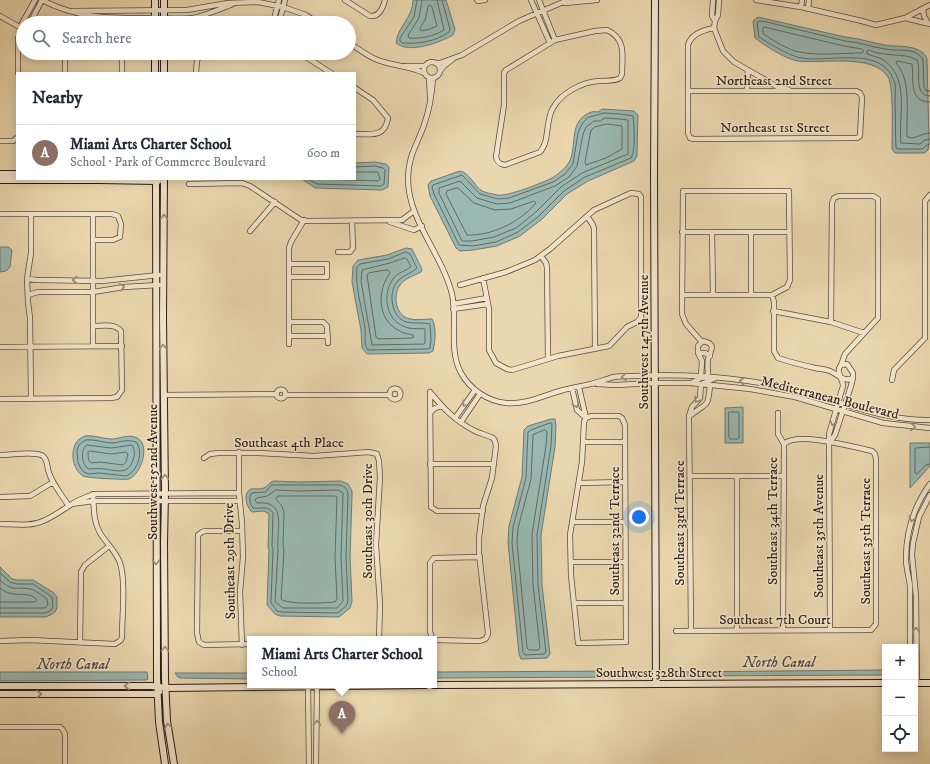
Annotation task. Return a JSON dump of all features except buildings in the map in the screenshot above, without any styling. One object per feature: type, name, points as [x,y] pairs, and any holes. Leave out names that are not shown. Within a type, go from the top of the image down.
[{"type":"street","points":[[28,16],[35,0]]},
{"type":"street","points":[[155,0],[155,16]]},
{"type":"street","points":[[164,0],[164,16]]},
{"type":"street","points":[[279,0],[281,6],[280,16]]},
{"type":"street","points":[[276,16],[285,0]]},
{"type":"street","points":[[345,0],[370,16],[376,15],[379,12],[385,0]]},
{"type":"street","points":[[478,1],[485,0]]},
{"type":"street","points":[[531,0],[545,32],[553,42]]},
{"type":"street","points":[[539,0],[551,30],[553,42]]},
{"type":"street","points":[[405,66],[424,73],[431,78],[438,76],[444,66],[455,58],[487,41],[519,21],[568,0]]},
{"type":"street","points":[[558,4],[597,0]]},
{"type":"street","name":"Southwest 147th Avenue","points":[[655,0],[654,175],[656,684]]},
{"type":"street","points":[[713,0],[712,16],[715,21]]},
{"type":"street","points":[[719,0],[718,15],[714,28],[723,51],[734,62],[776,86],[795,91]]},
{"type":"street","points":[[756,0],[801,7],[876,25],[905,18],[930,5]]},
{"type":"street","points":[[801,7],[802,0]]},
{"type":"street","points":[[808,9],[809,0]]},
{"type":"street","points":[[35,16],[46,1],[90,16]]},
{"type":"street","points":[[72,11],[186,10],[238,2],[258,2],[281,6],[308,16]]},
{"type":"street","points":[[199,16],[214,12],[238,2]]},
{"type":"street","points":[[923,9],[924,16],[929,23]]},
{"type":"street","points":[[0,16],[16,25]]},
{"type":"street","points":[[905,18],[929,23]]},
{"type":"street","points":[[688,91],[688,45],[690,40],[702,31],[714,28]]},
{"type":"street","points":[[545,32],[551,30]]},
{"type":"street","points":[[607,30],[612,32],[620,40],[622,45],[622,74],[620,78],[586,83],[571,90],[553,108],[550,115],[544,148],[540,152],[505,165],[500,164],[497,162],[496,152],[504,104],[504,73],[506,70],[553,42],[595,31],[607,30]]},
{"type":"street","points":[[356,47],[373,58],[392,64],[405,66],[425,66]]},
{"type":"street","points":[[424,73],[425,66],[429,62],[440,63],[455,58]]},
{"type":"street","points":[[18,60],[18,72]]},
{"type":"street","points":[[65,60],[65,72]]},
{"type":"street","points":[[122,60],[122,72]]},
{"type":"street","points":[[155,60],[156,72]]},
{"type":"street","points":[[164,60],[164,72]]},
{"type":"street","points":[[196,72],[197,60]]},
{"type":"street","points":[[311,60],[329,72]]},
{"type":"street","points":[[435,62],[439,66],[440,71]]},
{"type":"street","points":[[747,91],[748,70]]},
{"type":"street","name":"Mediterranean Boulevard","points":[[431,78],[430,98],[424,126],[414,146],[409,166],[408,185],[410,198],[414,211],[443,268],[448,283],[453,307],[454,344],[457,364],[470,386],[480,394],[493,401],[515,404],[616,377],[655,375],[701,376],[758,383],[794,390],[883,416],[901,419],[930,420]]},
{"type":"street","points":[[356,89],[373,100],[388,118],[383,132],[378,134],[356,134]]},
{"type":"street","name":"Northeast 2nd Street","points":[[688,91],[860,92],[862,97],[860,136]]},
{"type":"street","name":"Northeast 1st Street","points":[[688,91],[688,134],[690,138],[856,138],[860,136]]},
{"type":"street","points":[[0,141],[13,141],[16,139]]},
{"type":"street","points":[[0,174],[16,174]]},
{"type":"street","points":[[0,180],[164,180]]},
{"type":"street","name":"Southwest 152nd Avenue","points":[[156,180],[157,694],[160,732],[165,764]]},
{"type":"street","name":"Southwest 152nd Avenue","points":[[164,180],[164,543],[166,688],[167,721],[174,764]]},
{"type":"street","points":[[189,184],[242,183],[250,186],[304,220],[402,220],[414,211]]},
{"type":"street","points":[[682,295],[772,295],[787,286],[790,280],[788,232],[789,191],[683,191],[682,232],[682,295],[683,320],[702,342],[707,342],[712,346],[708,360],[708,377]]},
{"type":"street","points":[[460,285],[522,266],[541,256],[594,210],[631,194],[639,194],[641,197],[641,316],[640,320],[627,327],[610,346],[548,359],[512,370],[501,366],[496,362],[489,350],[490,320],[483,278]]},
{"type":"street","points":[[892,380],[894,370],[928,338],[925,201],[930,195]]},
{"type":"street","points":[[832,322],[832,203],[834,198],[839,196],[873,196],[878,199],[878,318],[844,356],[838,372],[841,376]]},
{"type":"street","points":[[250,231],[274,202]]},
{"type":"street","points":[[0,214],[114,214],[118,216],[121,222],[120,236],[113,240],[93,240]]},
{"type":"street","points":[[31,214],[31,253],[27,278],[31,346],[31,398]]},
{"type":"street","points":[[93,214],[93,346]]},
{"type":"street","points":[[587,216],[594,229],[595,349]]},
{"type":"street","points":[[290,344],[289,264],[291,242],[304,220]]},
{"type":"street","points":[[402,220],[402,226]]},
{"type":"street","points":[[338,252],[350,252],[353,248],[352,221]]},
{"type":"street","points":[[388,221],[414,230],[422,226]]},
{"type":"street","points":[[682,232],[788,232]]},
{"type":"street","points":[[712,232],[713,295]]},
{"type":"street","points":[[751,232],[751,295]]},
{"type":"street","points":[[541,256],[546,263],[547,268],[548,359]]},
{"type":"street","points":[[289,264],[327,264],[327,277],[289,277]]},
{"type":"street","points":[[27,278],[38,280],[108,280],[163,275]]},
{"type":"street","points":[[108,280],[109,289]]},
{"type":"street","points":[[28,295],[38,292],[93,292],[124,287],[163,285]]},
{"type":"street","points":[[772,295],[774,302],[774,351],[778,358],[830,371],[847,380],[853,378],[853,373],[848,365],[846,353]]},
{"type":"street","points":[[453,307],[487,298]]},
{"type":"street","points":[[476,300],[477,306]]},
{"type":"street","points":[[453,307],[488,304]]},
{"type":"street","points":[[773,311],[832,322],[864,332]]},
{"type":"street","points":[[290,322],[323,322],[327,326],[328,343]]},
{"type":"street","points":[[0,398],[114,398],[120,395],[122,390],[121,334],[118,328],[113,326],[93,326]]},
{"type":"street","points":[[290,336],[327,336]]},
{"type":"street","points":[[701,376],[702,361],[698,353],[698,346],[702,342]]},
{"type":"street","points":[[0,346],[122,346]]},
{"type":"street","points":[[698,353],[705,353],[710,356]]},
{"type":"street","points":[[830,371],[845,364],[848,365]]},
{"type":"street","name":"Southeast 35th Avenue","points":[[830,630],[829,434],[843,385],[841,376]]},
{"type":"street","name":"Mediterranean Boulevard","points":[[691,383],[701,378],[708,377]]},
{"type":"street","name":"Mediterranean Boulevard","points":[[701,384],[716,378]]},
{"type":"street","name":"Southeast 35th Avenue","points":[[830,442],[835,435],[853,378]]},
{"type":"street","name":"Mediterranean Boulevard","points":[[594,383],[616,385],[691,383],[750,389],[795,397],[869,420],[930,428]]},
{"type":"street","points":[[689,416],[692,407],[700,398],[701,384]]},
{"type":"street","points":[[689,416],[706,404],[710,385]]},
{"type":"street","points":[[843,385],[851,386]]},
{"type":"street","points":[[579,387],[586,418],[584,422],[582,462],[570,536],[574,603],[626,603]]},
{"type":"street","points":[[572,388],[577,410],[586,418]]},
{"type":"street","points":[[455,418],[475,390]]},
{"type":"street","points":[[437,640],[484,641],[487,638],[488,633],[479,538],[483,511],[492,478],[496,446],[493,438],[478,432],[455,418],[430,392],[430,504],[432,509],[483,511]]},
{"type":"street","points":[[164,395],[277,394],[278,397],[282,399],[286,395],[389,395]]},
{"type":"street","points":[[460,422],[480,394]]},
{"type":"street","points":[[430,415],[435,408],[442,406]]},
{"type":"street","name":"Southeast 34th Terrace","points":[[778,413],[778,434],[784,444],[784,630]]},
{"type":"street","name":"Southeast 32nd Terrace","points":[[574,603],[578,643],[626,642],[624,420],[619,416],[591,416],[586,418]]},
{"type":"street","name":"Southeast 33rd Terrace","points":[[689,416],[691,631]]},
{"type":"street","points":[[784,444],[787,441],[792,440],[823,440],[830,442]]},
{"type":"street","points":[[583,442],[625,442]]},
{"type":"street","name":"Southeast 35th Terrace","points":[[830,442],[872,451],[875,454],[876,624],[874,628]]},
{"type":"street","name":"Southeast 4th Place","points":[[204,458],[210,454],[218,452],[305,456],[364,452],[375,453]]},
{"type":"street","name":"Southeast 29th Drive","points":[[239,452],[239,501],[243,557],[240,592],[242,645]]},
{"type":"street","name":"Southeast 30th Drive","points":[[375,453],[378,456],[380,466],[380,490],[376,545],[380,604],[379,636]]},
{"type":"street","points":[[0,455],[37,454],[43,457],[46,460],[53,482],[70,505]]},
{"type":"street","points":[[430,464],[494,464]]},
{"type":"street","points":[[690,476],[783,476]]},
{"type":"street","points":[[737,476],[737,630]]},
{"type":"street","points":[[0,497],[30,496],[53,482]]},
{"type":"street","points":[[579,482],[625,482]]},
{"type":"street","points":[[910,644],[910,583],[907,568],[906,545],[917,505],[929,488]]},
{"type":"street","points":[[124,493],[124,501]]},
{"type":"street","points":[[199,493],[199,501]]},
{"type":"street","points":[[0,524],[37,523],[48,519],[75,501],[93,494],[239,493]]},
{"type":"street","points":[[0,641],[30,640],[115,644],[122,638],[122,573],[118,559],[100,533],[96,524],[93,494]]},
{"type":"street","points":[[916,680],[916,596],[912,555],[919,517],[930,495]]},
{"type":"street","points":[[70,505],[93,501],[239,501]]},
{"type":"street","points":[[572,522],[625,522]]},
{"type":"street","points":[[242,531],[206,531],[198,535],[198,640],[204,645],[247,644]]},
{"type":"street","points":[[80,642],[82,570],[85,565],[109,546]]},
{"type":"street","points":[[432,636],[430,631],[431,560],[434,558],[480,558]]},
{"type":"street","points":[[571,562],[625,562]]},
{"type":"street","name":"Southeast 7th Court","points":[[676,631],[871,630],[874,628]]},
{"type":"street","name":"Southwest 328th Street","points":[[437,685],[882,683]]},
{"type":"street","points":[[918,683],[930,683]]},
{"type":"street","points":[[0,686],[157,686],[166,688],[247,687]]},
{"type":"street","points":[[0,694],[157,694],[166,688]]},
{"type":"street","points":[[308,688],[309,764]]},
{"type":"street","points":[[316,764],[317,688]]},
{"type":"street","points":[[0,727],[60,727],[65,734],[65,764]]},
{"type":"water","points":[[413,0],[446,0],[455,29],[453,35],[424,46],[408,48],[396,43],[399,32],[410,12]]},
{"type":"water","points":[[758,17],[889,46],[912,48],[922,52],[927,59],[928,150],[924,153],[895,153],[892,149],[890,82],[888,77],[881,70],[871,65],[859,62],[808,62],[788,58],[755,38],[753,21]]},
{"type":"water","points":[[602,109],[634,111],[638,115],[637,156],[634,161],[588,181],[567,194],[542,219],[520,236],[497,246],[460,251],[456,248],[430,196],[428,185],[431,181],[460,171],[467,174],[482,191],[497,195],[516,192],[541,183],[552,178],[563,170],[568,164],[573,151],[575,130],[581,118],[587,114],[598,112]]},
{"type":"water","points":[[375,162],[386,164],[389,167],[388,187],[382,190],[315,188],[303,180],[356,180],[356,163]]},
{"type":"water","points":[[0,247],[8,247],[12,250],[10,267],[6,271],[0,272]]},
{"type":"water","points":[[406,248],[412,249],[422,269],[421,272],[407,279],[400,285],[396,294],[396,303],[400,312],[407,318],[416,320],[432,319],[435,330],[433,351],[429,353],[367,354],[362,348],[361,330],[352,282],[353,266],[358,260],[387,255]]},
{"type":"water","points":[[743,407],[743,443],[725,443],[725,408]]},
{"type":"water","points":[[555,419],[556,425],[555,447],[541,535],[542,585],[550,654],[547,658],[521,659],[519,654],[508,542],[509,526],[522,477],[524,430],[528,426]]},
{"type":"water","points":[[85,436],[113,439],[128,436],[137,438],[141,442],[144,453],[143,459],[137,471],[129,479],[83,476],[75,466],[73,452],[77,442]]},
{"type":"water","points":[[910,443],[930,443],[930,466],[910,488]]},
{"type":"water","points":[[274,481],[341,481],[348,484],[352,491],[350,557],[352,601],[350,608],[339,617],[280,616],[275,614],[267,605],[269,514],[264,511],[252,512],[248,507],[246,497],[248,491],[251,489],[262,489]]},
{"type":"water","points":[[0,567],[12,579],[33,580],[54,593],[57,597],[57,608],[55,612],[46,617],[0,617]]},
{"type":"water","name":"North Canal","points":[[882,670],[882,675],[674,675],[678,672]]},
{"type":"water","points":[[636,671],[638,676],[437,678],[437,672]]},
{"type":"water","name":"North Canal","points":[[0,672],[147,672],[148,679],[0,681]]},
{"type":"water","points":[[175,673],[247,673],[247,679],[178,677]]},
{"type":"place","name":"Miami Arts Charter School","points":[[342,734]]}]
